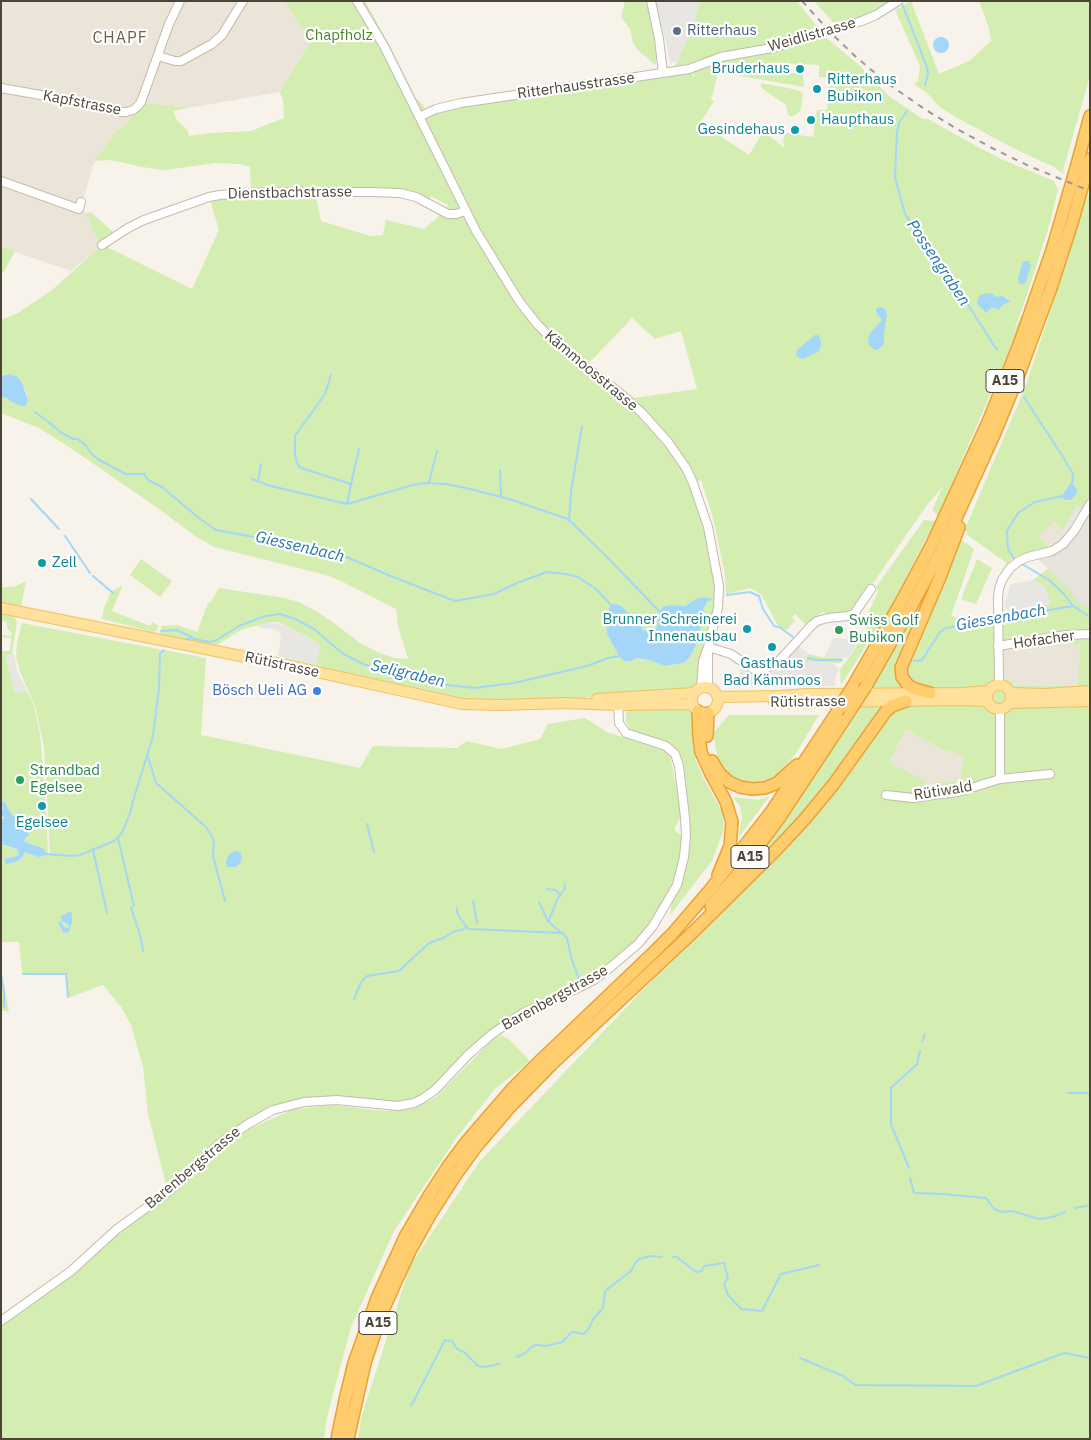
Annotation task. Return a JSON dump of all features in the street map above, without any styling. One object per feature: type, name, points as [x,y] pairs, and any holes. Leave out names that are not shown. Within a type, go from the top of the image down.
[{"type":"highway","name":"A15","points":[[337,1439],[344,1400],[352,1371],[374,1305],[390,1266],[406,1235],[437,1183],[467,1141],[512,1088],[653,952],[709,892],[770,812],[820,740],[900,604],[932,544],[988,422],[1020,342],[1049,259],[1090,116]]},
{"type":"highway","name":"A15","points":[[348,1439],[360,1382],[382,1315],[405,1262],[438,1201],[476,1147],[510,1107],[550,1065],[632,988],[696,923],[740,870],[797,793],[866,686],[910,610],[942,549],[994,435],[1048,296],[1072,223],[1090,159]]},
{"type":"highway","points":[[930,693],[908,685],[902,675],[902,666],[947,561],[994,435]]},
{"type":"highway","points":[[632,988],[776,851],[833,785],[886,711],[902,698]]},
{"type":"highway","points":[[700,699],[712,761],[717,771],[723,777],[740,787],[761,789],[777,783],[820,740]]},
{"type":"highway","points":[[700,699],[699,737],[701,752],[705,764],[726,802],[730,812],[732,827],[728,850],[709,892]]},
{"type":"main road","name":"Rütistrasse","points":[[1,608],[269,662],[457,703],[494,705],[618,701],[687,703],[700,699]]},
{"type":"main road","points":[[902,698],[972,700],[988,696],[995,686],[999,685],[1006,688],[1010,698],[1006,708],[1000,710],[992,708],[988,696]]},
{"type":"main road","points":[[715,690],[718,700],[714,710],[700,699],[715,690]]},
{"type":"main road","points":[[1010,698],[1090,691]]},
{"type":"main road","points":[[902,698],[930,693],[988,696]]},
{"type":"main road","name":"Rütistrasse","points":[[718,700],[902,698]]},
{"type":"main road","points":[[1010,698],[1090,701]]},
{"type":"street","name":"Kapfstrasse","points":[[1,88],[61,98],[120,112],[136,108],[141,102],[169,24],[180,1]]},
{"type":"street","points":[[158,56],[181,61],[212,44],[221,36],[243,1]]},
{"type":"street","name":"Kämmoosstrasse","points":[[357,1],[384,46],[465,211],[510,288],[537,324],[559,346],[631,403],[668,442],[694,483],[703,510],[718,579],[719,595],[700,699]]},
{"type":"street","points":[[651,1],[664,73]]},
{"type":"street","name":"Weidlistrasse","points":[[664,73],[684,70],[721,57],[772,48],[798,41],[862,21],[876,15],[894,3]]},
{"type":"street","name":"Ritterhausstrasse","points":[[419,117],[436,109],[462,102],[664,73]]},
{"type":"street","points":[[1,180],[80,205]]},
{"type":"street","name":"Dienstbachstrasse","points":[[102,245],[144,220],[214,196],[248,193],[400,193],[416,197],[448,214],[465,211]]},
{"type":"street","points":[[999,685],[998,593],[1000,584],[1007,572],[1025,558],[1048,553],[1058,548],[1087,514],[1090,504]]},
{"type":"street","points":[[708,647],[731,654],[753,669],[766,669],[779,660],[817,621],[854,614],[871,589]]},
{"type":"street","name":"Hofacher","points":[[998,646],[1066,635],[1090,634]]},
{"type":"street","name":"Barenbergstrasse","points":[[1,1321],[71,1271],[117,1229],[168,1192],[219,1144],[248,1124],[274,1110],[304,1102],[337,1100],[398,1106],[414,1103],[435,1090],[476,1047],[501,1027],[531,1009],[576,990],[594,980],[638,944],[653,926],[677,885],[684,857],[686,824],[679,766],[675,754],[666,746],[626,733],[619,723],[618,701]]},
{"type":"street","points":[[1000,710],[1000,779]]},
{"type":"street","name":"Rütiwald","points":[[886,795],[913,798],[958,792],[1000,779],[1050,774]]},
{"type":"shaded area","points":[[1,1],[284,1],[310,42],[280,92],[188,108],[141,102],[126,124],[115,132],[93,165],[79,209],[87,214],[96,238],[102,245],[71,271],[1,247]]},
{"type":"shaded area","name":"Ritterhaus","points":[[656,1],[700,1],[693,26],[677,62],[670,63]]},
{"type":"shaded area","points":[[1090,504],[1090,606],[1084,607],[1035,556],[1058,548]]},
{"type":"shaded area","points":[[1077,506],[1086,511],[1068,538],[1062,531]]},
{"type":"shaded area","points":[[1055,522],[1068,538],[1052,551],[1039,536]]},
{"type":"shaded area","points":[[1033,580],[1045,587],[1051,604],[1010,613],[1004,605],[1011,584]]},
{"type":"shaded area","points":[[270,622],[284,625],[319,643],[320,648],[316,665],[278,656],[281,638],[279,632],[273,629],[258,628],[259,625]]},
{"type":"shaded area","points":[[1066,635],[1080,645],[1079,686],[999,685],[998,646]]},
{"type":"shaded area","points":[[833,638],[860,639],[848,658],[824,658]]},
{"type":"shaded area","points":[[797,644],[809,654],[805,659],[807,662],[833,663],[840,669],[836,675],[835,686],[741,686],[740,669],[745,668],[758,674],[770,671]]},
{"type":"shaded area","points":[[14,654],[17,670],[27,691],[15,693],[6,656]]},
{"type":"shaded area","points":[[906,729],[939,748],[964,756],[960,781],[935,782],[934,795],[926,796],[889,762]]},
{"type":"green space","name":"Chapfholz","points":[[284,1],[365,1],[416,98],[423,105],[427,113],[461,103],[689,69],[694,78],[693,63],[675,66],[693,26],[700,1],[797,1],[825,37],[859,65],[890,97],[923,119],[928,119],[1001,159],[1054,181],[1058,189],[1050,223],[1013,333],[1022,315],[1026,312],[938,515],[932,510],[943,486],[927,505],[853,612],[831,615],[823,612],[805,624],[795,614],[792,617],[795,620],[787,630],[778,626],[761,594],[750,588],[726,594],[725,575],[717,536],[701,480],[693,483],[686,468],[668,442],[631,403],[559,346],[537,324],[510,288],[475,231],[473,234],[479,245],[524,313],[559,349],[628,403],[648,423],[667,445],[688,478],[708,539],[714,570],[716,595],[713,613],[701,653],[697,686],[692,690],[681,693],[617,695],[542,701],[463,701],[285,662],[282,660],[282,657],[316,665],[320,646],[315,641],[278,622],[270,622],[241,630],[214,647],[161,635],[162,626],[177,625],[197,632],[208,603],[211,602],[219,588],[299,602],[334,623],[360,643],[377,652],[394,658],[408,659],[398,626],[396,609],[326,575],[214,547],[195,536],[159,509],[39,428],[1,413],[1,397],[23,406],[26,406],[28,402],[26,391],[18,377],[10,374],[1,376],[1,320],[18,313],[52,290],[102,245],[96,238],[86,213],[91,212],[113,232],[144,216],[210,194],[251,189],[250,167],[241,164],[215,163],[165,170],[116,161],[95,161],[115,132],[126,124],[134,114],[133,110],[141,102],[188,108],[173,111],[177,120],[188,131],[189,136],[251,131],[284,118],[283,100],[280,92],[310,42]],"holes":[[[782,63],[819,65],[819,77],[829,78],[827,110],[817,110],[813,137],[785,133],[783,142],[785,146],[783,147],[763,132],[749,155],[700,123],[714,101],[710,98],[712,97],[718,72],[804,87],[803,74],[782,72]],[[315,192],[399,193],[411,195],[427,202],[431,196],[448,205],[445,212],[442,211],[424,229],[386,220],[383,235],[370,236],[321,221]],[[209,197],[219,230],[192,289],[103,245],[144,220]],[[632,318],[655,339],[681,331],[697,389],[634,398],[589,363]],[[708,598],[704,608],[699,639],[690,657],[684,663],[665,666],[637,658],[631,661],[624,661],[619,656],[607,634],[606,623],[609,608],[612,604],[622,606],[625,611],[639,621],[643,630],[650,631],[657,627],[659,611],[664,606],[685,606],[696,599]]]},
{"type":"green space","points":[[625,1],[648,1],[658,56],[655,65],[637,49],[630,29],[621,17]]},
{"type":"green space","points":[[814,1],[886,1],[889,6],[838,28]]},
{"type":"green space","points":[[911,1],[939,74],[969,61],[991,41],[989,28],[979,1],[1090,1],[1090,76],[1063,170],[1064,174],[1054,167],[957,118],[940,107],[927,93],[914,84],[918,81],[920,66],[895,10]]},
{"type":"green space","points":[[761,83],[798,90],[803,94],[801,109],[792,117],[788,115],[786,105],[761,87]]},
{"type":"green space","points":[[1087,194],[1090,195],[1090,504],[1086,511],[1077,506],[1062,531],[1055,522],[1039,536],[1050,548],[1019,555],[1009,561],[1008,564],[966,534],[968,532],[964,531],[1025,388]],"holes":[[[1072,481],[1075,485],[1076,495],[1068,501],[1062,496],[1064,491]]]},
{"type":"green space","points":[[1,247],[15,251],[4,272],[1,273]]},
{"type":"green space","points":[[924,520],[935,521],[888,612],[841,685],[840,669],[866,632],[868,613],[878,592],[876,587]]},
{"type":"green space","points":[[960,539],[974,549],[951,616],[966,620],[1050,604],[1045,587],[1033,580],[1048,569],[1072,592],[1071,594],[1084,607],[1090,606],[1090,1439],[358,1439],[361,1418],[410,1266],[479,1162],[682,949],[755,879],[757,860],[859,711],[931,582],[940,586]],"holes":[[[1066,635],[1066,643],[1080,645],[1078,686],[999,685],[999,646]],[[906,729],[939,748],[964,756],[960,781],[935,782],[934,795],[926,796],[925,781],[889,762]]]},
{"type":"green space","points":[[141,559],[172,581],[160,597],[130,575]]},
{"type":"green space","points":[[977,559],[992,568],[976,604],[961,599]]},
{"type":"green space","points":[[26,581],[20,612],[1,608],[1,587],[14,587]]},
{"type":"green space","points":[[123,585],[112,611],[150,626],[152,622],[159,626],[156,631],[153,632],[102,619],[104,608],[111,592]]},
{"type":"green space","points":[[1,613],[13,616],[17,622],[12,654],[6,656],[15,693],[27,691],[34,706],[40,734],[48,854],[50,854],[44,747],[35,706],[20,672],[16,656],[22,623],[206,658],[201,735],[360,768],[373,746],[457,748],[467,741],[501,749],[540,739],[548,724],[585,718],[607,732],[663,750],[670,755],[682,815],[675,827],[675,831],[683,836],[681,861],[674,883],[659,917],[612,966],[509,1022],[441,1085],[414,1103],[304,1102],[248,1124],[168,1192],[148,1114],[143,1067],[131,1025],[121,1007],[103,985],[68,998],[65,975],[22,974],[19,942],[1,942],[1,844],[18,850],[19,855],[4,860],[16,862],[22,858],[25,852],[38,857],[46,852],[39,847],[25,842],[15,815],[12,815],[6,803],[1,801],[1,651],[10,651],[11,638],[1,637],[1,635],[11,636],[12,634],[7,627],[7,622],[1,621]],"holes":[[[70,911],[72,915],[70,931],[63,933],[59,920],[65,927],[68,928],[69,925],[62,921],[60,916]]]},
{"type":"green space","points":[[809,654],[824,658],[842,658],[842,662],[807,662],[805,659]]},
{"type":"green space","points":[[691,708],[696,714],[699,756],[695,758],[723,813],[724,829],[712,861],[670,915],[672,902],[684,877],[689,843],[689,818],[684,764],[677,750],[669,744],[630,729],[626,721],[626,712],[629,709]]},
{"type":"green space","points":[[729,715],[819,715],[795,755],[775,777],[756,783],[740,782],[726,772],[718,760],[713,733]]},
{"type":"green space","points":[[733,797],[758,800],[769,797],[738,838],[742,818],[740,806]]},
{"type":"green space","points":[[1,968],[9,1012],[1,1010]]},
{"type":"green space","points":[[501,1035],[510,1040],[530,1061],[495,1089],[457,1137],[394,1231],[351,1327],[327,1417],[324,1439],[1,1439],[1,1326],[86,1263],[107,1242],[172,1194],[209,1159],[249,1129],[294,1109],[333,1105],[384,1111],[412,1109],[436,1097],[492,1040]]},
{"type":"water","points":[[941,37],[949,45],[941,53],[933,45]]},
{"type":"water","points":[[1024,261],[1028,261],[1031,265],[1026,282],[1022,285],[1018,279]]},
{"type":"water","points":[[988,293],[996,297],[1002,296],[1010,301],[1002,305],[999,310],[992,307],[986,313],[977,302],[980,295]]},
{"type":"water","points":[[879,307],[884,308],[887,314],[884,344],[875,350],[869,345],[868,338],[882,320],[876,312],[876,309]]},
{"type":"water","points":[[815,335],[818,335],[821,341],[819,351],[803,359],[799,358],[796,355],[797,350]]},
{"type":"water","points":[[10,374],[18,377],[23,385],[28,400],[26,406],[21,406],[7,398],[1,397],[1,376]]},
{"type":"water","points":[[1072,481],[1077,490],[1076,495],[1070,500],[1066,500],[1062,495]]},
{"type":"water","points":[[705,597],[708,600],[704,608],[699,639],[690,657],[684,663],[665,666],[637,658],[631,661],[624,661],[619,656],[607,634],[606,623],[609,608],[612,604],[622,606],[639,621],[643,630],[650,631],[657,627],[659,611],[664,606],[685,606],[696,599]]},
{"type":"water","name":"Egelsee","points":[[1,801],[6,803],[12,815],[14,816],[21,812],[27,818],[29,835],[24,840],[25,842],[42,848],[46,855],[38,857],[25,852],[22,858],[16,862],[6,864],[4,859],[19,854],[17,849],[1,844],[1,820],[4,818],[1,814],[3,808]]},
{"type":"water","points":[[237,851],[241,853],[240,863],[236,867],[227,867],[227,858],[232,852]]},
{"type":"water","points":[[68,911],[72,913],[72,923],[69,932],[63,933],[59,920],[68,928],[69,925],[62,921],[60,916]]},
{"type":"waterway","name":"Possengraben","points":[[901,1],[927,67],[928,74],[925,85]]},
{"type":"waterway","name":"Possengraben","points":[[907,111],[899,123],[897,132],[895,177],[905,214],[961,294],[997,350]]},
{"type":"waterway","points":[[331,375],[325,394],[295,436],[295,456],[301,468],[351,484],[347,504]]},
{"type":"waterway","name":"Possengraben","points":[[1024,397],[1073,474],[1072,483]]},
{"type":"waterway","name":"Giessenbach","points":[[35,412],[60,432],[73,439],[78,439],[99,460],[126,474],[144,474],[148,480],[162,487],[216,530],[335,552],[455,601],[494,594],[547,572],[578,577],[596,589],[611,605]]},
{"type":"waterway","points":[[569,521],[571,492],[582,426]]},
{"type":"waterway","points":[[351,484],[359,449]]},
{"type":"waterway","points":[[429,482],[437,451]]},
{"type":"waterway","points":[[258,481],[261,464]]},
{"type":"waterway","points":[[500,470],[501,496]]},
{"type":"waterway","points":[[252,479],[271,486],[347,504],[424,483],[446,484],[509,499],[568,519],[659,611]]},
{"type":"waterway","name":"Possengraben","points":[[1015,560],[1008,549],[1007,531],[1018,513],[1035,502],[1062,496]]},
{"type":"waterway","points":[[31,499],[59,529]]},
{"type":"waterway","points":[[65,536],[90,573]]},
{"type":"waterway","name":"Possengraben","points":[[1022,564],[1049,580],[1073,606],[1090,617]]},
{"type":"waterway","points":[[93,576],[113,593]]},
{"type":"waterway","name":"Giessenbach","points":[[727,595],[750,592],[759,596],[763,609],[774,626],[781,628],[794,638]]},
{"type":"waterway","name":"Giessenbach","points":[[1001,618],[1073,606]]},
{"type":"waterway","name":"Seligraben","points":[[184,640],[190,638],[209,642],[215,641],[239,626],[265,616],[280,614],[314,629],[342,653],[389,674],[438,684],[474,688],[514,683],[587,666],[619,656]]},
{"type":"waterway","name":"Giessenbach","points":[[914,661],[922,660],[940,632],[946,628],[996,619]]},
{"type":"waterway","points":[[161,631],[176,630],[192,637]]},
{"type":"waterway","name":"Seligraben","points":[[46,854],[80,855],[114,841],[123,831],[153,736],[159,688],[160,654],[164,650]]},
{"type":"waterway","name":"Giessenbach","points":[[808,658],[816,660],[842,660]]},
{"type":"waterway","points":[[148,757],[156,783],[206,827],[212,837],[214,841],[213,856],[225,901]]},
{"type":"waterway","points":[[367,824],[374,852]]},
{"type":"waterway","points":[[118,838],[134,906],[131,908],[141,938],[143,951]]},
{"type":"waterway","points":[[93,850],[107,913]]},
{"type":"waterway","points":[[549,920],[558,898],[564,890],[565,884]]},
{"type":"waterway","points":[[547,889],[555,890],[560,894]]},
{"type":"waterway","points":[[473,901],[477,923]]},
{"type":"waterway","points":[[539,902],[548,921],[567,938],[571,957],[580,982]]},
{"type":"waterway","points":[[457,908],[460,918],[469,929],[563,933]]},
{"type":"waterway","points":[[354,999],[361,982],[367,976],[399,971],[429,943],[466,927]]},
{"type":"waterway","points":[[1,974],[4,1007]]},
{"type":"waterway","points":[[23,974],[66,974],[68,997]]},
{"type":"waterway","points":[[922,1042],[925,1034]]},
{"type":"waterway","points":[[909,1168],[891,1124],[891,1088],[917,1064],[920,1051]]},
{"type":"waterway","points":[[1068,1093],[1087,1093],[1090,1095]]},
{"type":"waterway","points":[[910,1178],[914,1193],[986,1198],[994,1209],[1002,1212],[1012,1211],[1039,1219],[1053,1217],[1065,1212]]},
{"type":"waterway","points":[[1075,1208],[1090,1205]]},
{"type":"waterway","points":[[517,1357],[536,1345],[546,1346],[562,1342],[572,1332],[584,1334],[603,1308],[605,1291],[631,1271],[639,1259],[650,1256],[662,1257]]},
{"type":"waterway","points":[[673,1257],[677,1257],[696,1272],[702,1271],[704,1266],[724,1263],[728,1278],[724,1284],[728,1295],[741,1309],[762,1311],[781,1274],[819,1265]]},
{"type":"waterway","points":[[411,1406],[445,1340],[452,1341],[457,1349],[464,1352],[478,1366],[485,1367],[499,1364]]},
{"type":"waterway","points":[[800,1358],[843,1376],[855,1385],[976,1386],[1064,1353],[1090,1358]]},
{"type":"railway","points":[[802,1],[856,57],[887,83],[926,110],[992,148],[1029,166],[1090,191]]},
{"type":"place","name":"Ritterhaus","points":[[677,31]]},
{"type":"place","name":"Bruderhaus","points":[[800,69]]},
{"type":"place","name":"Ritterhaus Bubikon","points":[[817,89]]},
{"type":"place","name":"Haupthaus","points":[[811,120]]},
{"type":"place","name":"Gesindehaus","points":[[795,130]]},
{"type":"place","name":"Zell","points":[[42,563]]},
{"type":"place","name":"Brunner Schreinerei Innenausbau","points":[[747,629]]},
{"type":"place","name":"Swiss Golf Bubikon","points":[[839,630]]},
{"type":"place","name":"Gasthaus Bad Kämmoos","points":[[772,647]]},
{"type":"place","name":"Bösch Ueli AG","points":[[317,691]]},
{"type":"place","name":"Strandbad Egelsee","points":[[20,780]]},
{"type":"place","name":"Egelsee","points":[[42,806]]},
{"type":"district","name":"CHAPF","points":[[120,38]]}]
